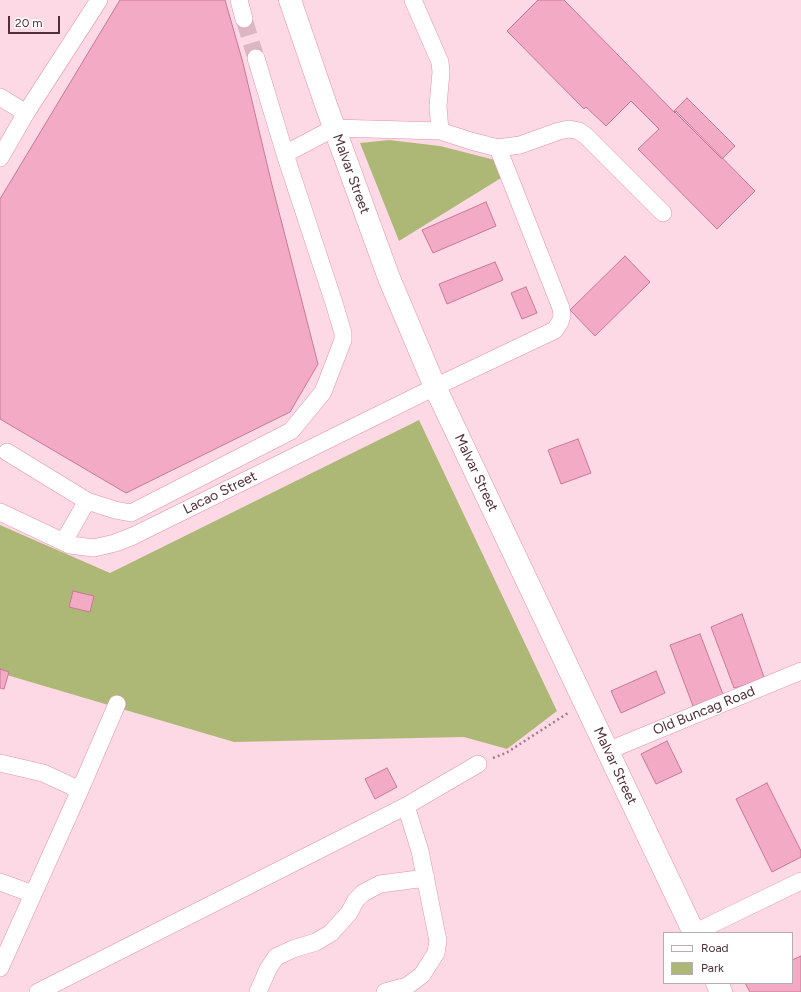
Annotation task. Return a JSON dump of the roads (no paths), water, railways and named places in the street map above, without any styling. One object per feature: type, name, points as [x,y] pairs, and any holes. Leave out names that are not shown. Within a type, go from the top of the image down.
[{"type":"main road","name":"Malvar Street","points":[[290,0],[334,128],[389,278],[435,387],[694,932]]},
{"type":"street","points":[[0,158],[26,113],[99,0]]},
{"type":"street","points":[[239,0],[244,19]]},
{"type":"street","points":[[413,0],[440,62],[441,72],[438,106],[440,131]]},
{"type":"street","points":[[7,452],[86,501],[115,510],[131,513],[291,431],[323,392],[342,340],[343,333],[285,154],[256,58]]},
{"type":"street","points":[[0,97],[26,113]]},
{"type":"street","points":[[285,154],[334,128],[440,131],[471,142],[498,148],[520,145],[559,131],[569,129],[578,131],[586,136],[663,213]]},
{"type":"street","name":"Lacao Street","points":[[0,512],[70,545],[94,548],[115,543],[133,536],[435,387],[555,330],[562,316],[562,308],[498,148]]},
{"type":"street","points":[[64,541],[86,501]]},
{"type":"street","name":"Old Buncag Road","points":[[607,751],[801,671]]},
{"type":"street","points":[[0,968],[117,704]]},
{"type":"street","points":[[0,763],[43,773],[80,790]]},
{"type":"street","points":[[38,992],[406,806],[478,764]]},
{"type":"street","points":[[385,992],[408,989],[422,975],[436,953],[438,941],[420,850],[406,806]]},
{"type":"street","points":[[258,992],[268,968],[276,957],[293,949],[316,942],[331,933],[349,913],[356,900],[362,893],[380,884],[426,878]]},
{"type":"street","points":[[696,932],[801,881]]},
{"type":"street","points":[[0,882],[33,894]]},
{"type":"tunnel","points":[[244,19],[256,58]]}]
